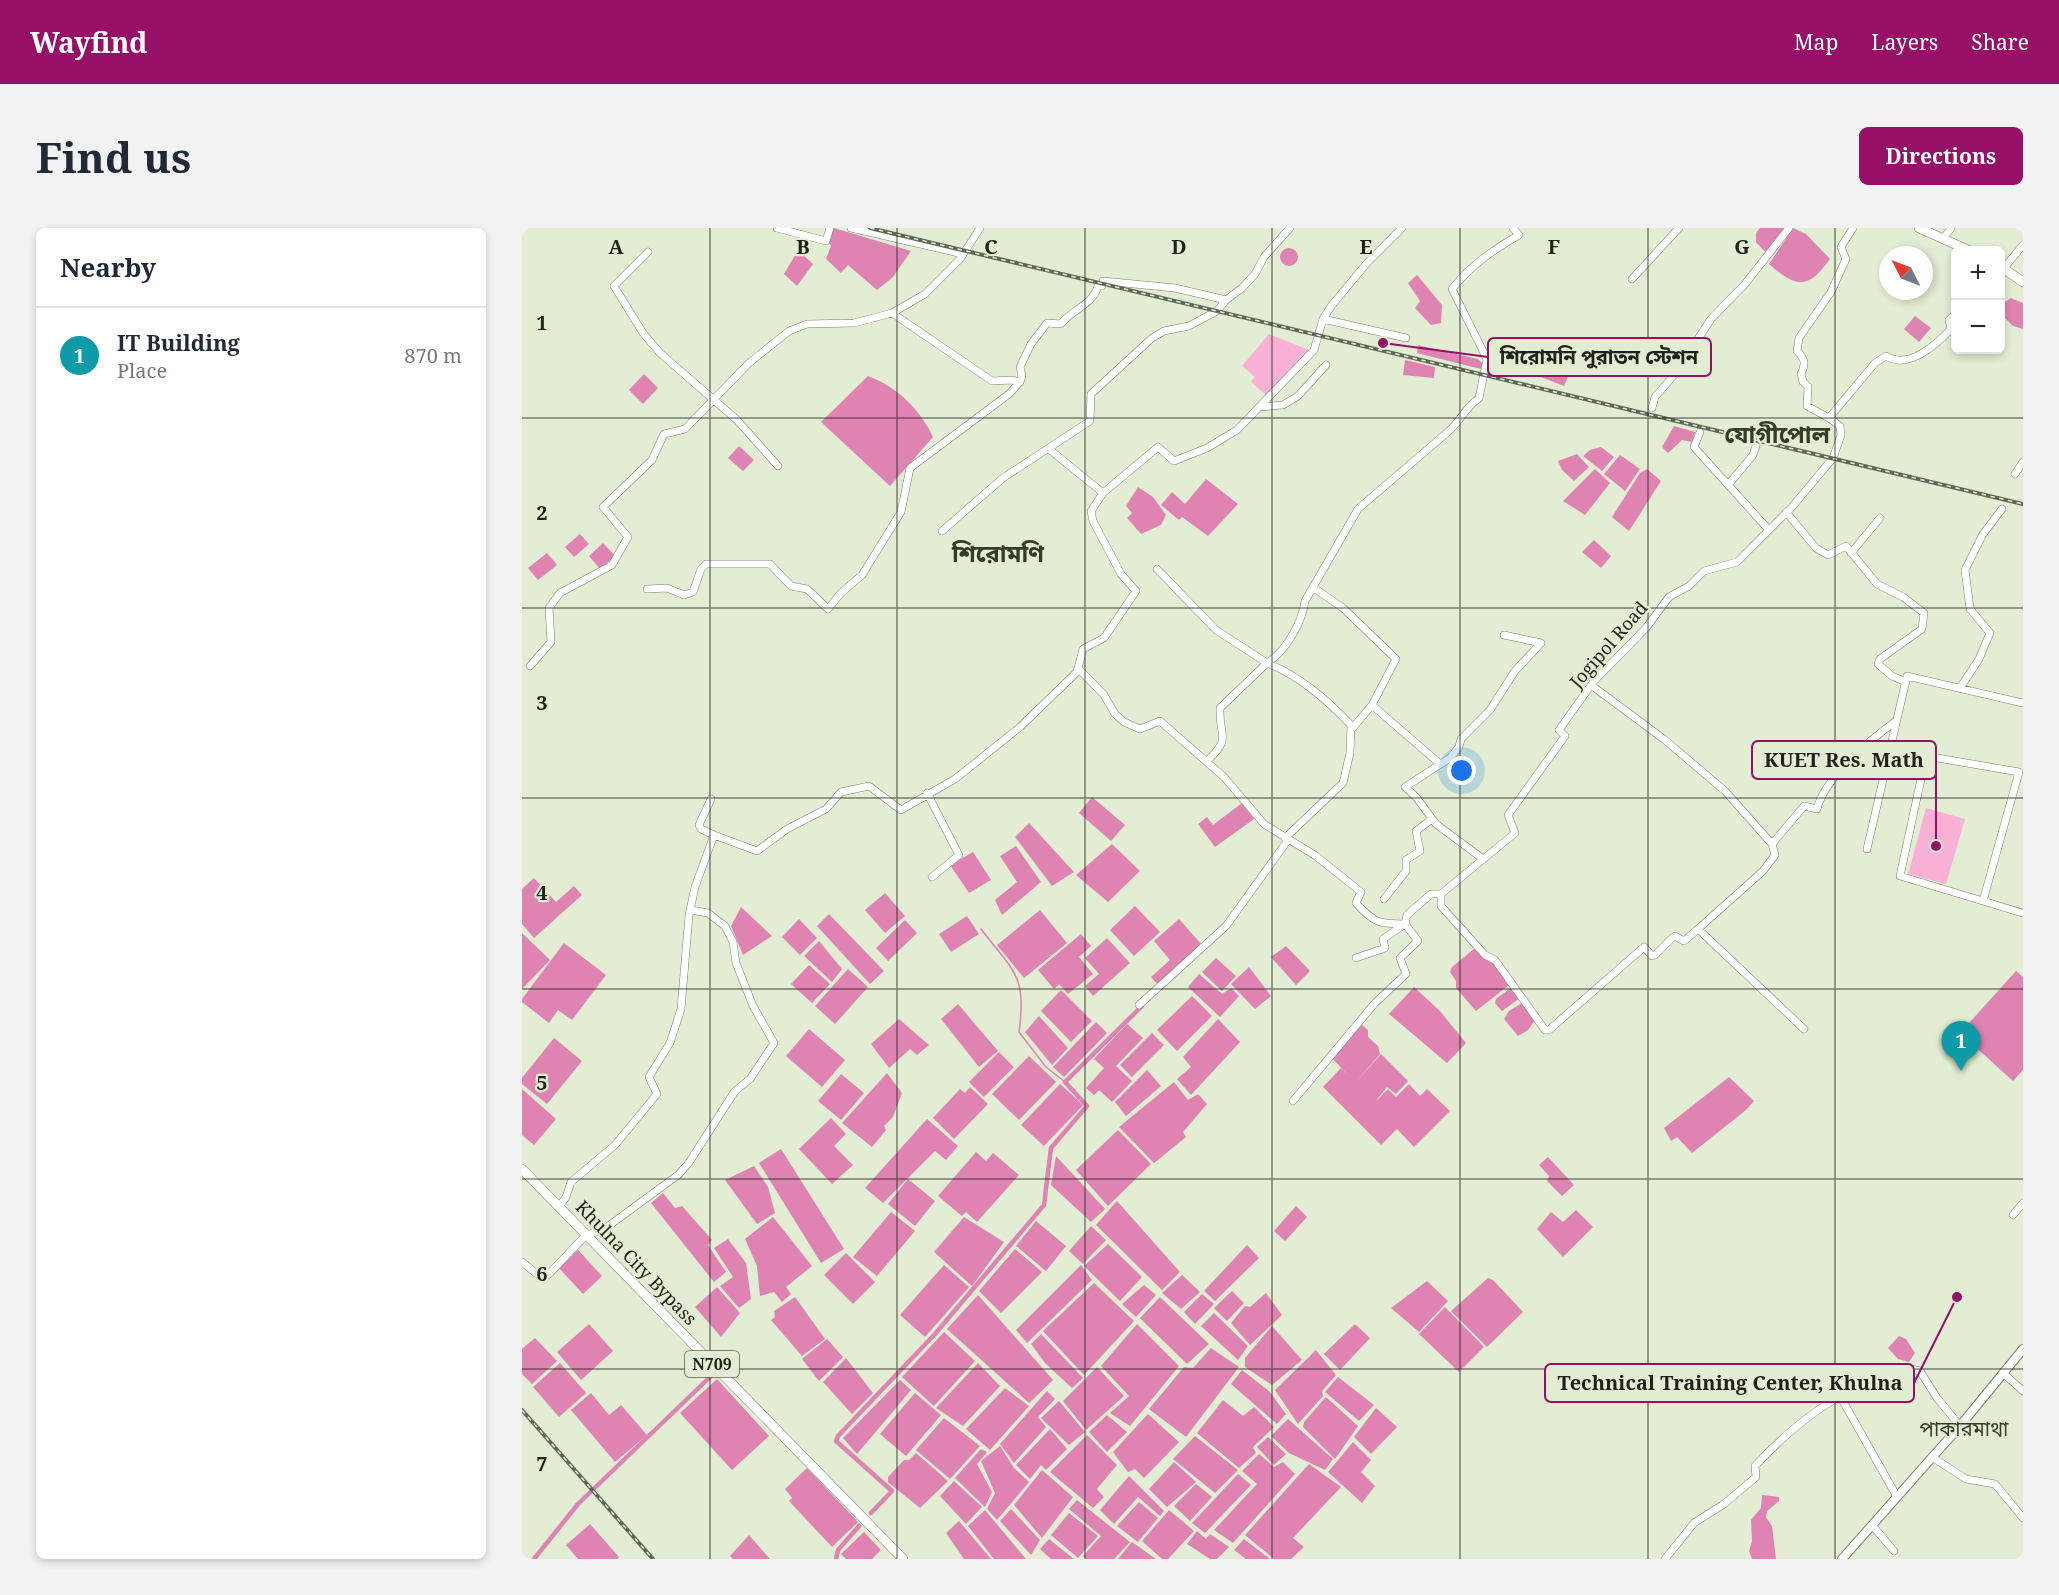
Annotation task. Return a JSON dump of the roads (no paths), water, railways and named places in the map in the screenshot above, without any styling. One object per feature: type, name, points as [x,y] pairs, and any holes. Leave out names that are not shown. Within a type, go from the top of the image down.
[{"type":"highway","points":[[1919,228],[1960,246]]},
{"type":"highway","points":[[2005,271],[2023,282]]},
{"type":"highway","name":"Khulna City Bypass","points":[[522,1169],[903,1559]]},
{"type":"main road","points":[[1842,1559],[1960,1426],[2023,1349]]},
{"type":"street","points":[[777,228],[826,241],[830,228]]},
{"type":"street","points":[[851,228],[963,254]]},
{"type":"street","points":[[530,666],[551,642],[549,608],[560,593],[612,564],[628,537],[603,507],[652,460],[664,434],[685,429],[749,363],[789,331],[807,324],[854,323],[892,313],[925,294],[963,254],[980,228]]},
{"type":"street","points":[[942,531],[1003,478],[1090,421],[1091,394],[1132,354],[1164,331],[1189,326],[1217,311],[1255,274],[1264,257],[1290,228]]},
{"type":"street","points":[[711,799],[699,825],[701,829],[757,851],[787,829],[826,809],[841,792],[869,786],[900,810],[955,779],[1000,743],[1077,672],[1083,649],[1104,638],[1136,591],[1121,574],[1093,521],[1091,511],[1103,494],[1158,447],[1174,461],[1207,448],[1237,430],[1314,350],[1323,318],[1367,263],[1402,228]]},
{"type":"street","points":[[1207,761],[1222,747],[1224,740],[1220,724],[1220,708],[1267,663],[1277,657],[1303,614],[1305,601],[1358,509],[1459,422],[1467,406],[1479,398],[1487,359],[1452,289],[1465,273],[1490,253],[1519,235],[1513,228]]},
{"type":"street","points":[[1632,279],[1678,228]]},
{"type":"street","points":[[1652,408],[1655,397],[1675,374],[1711,319],[1752,276],[1789,228]]},
{"type":"street","points":[[1853,228],[1841,247],[1846,259],[1841,272],[1831,292],[1799,339],[1797,351],[1804,359],[1805,366],[1801,374],[1808,386],[1807,406],[1829,418],[1875,363],[1886,356],[1893,360],[1907,361],[1938,343],[1951,330]]},
{"type":"street","points":[[1943,238],[1951,228]]},
{"type":"street","points":[[2005,268],[2023,245]]},
{"type":"street","points":[[648,252],[614,286],[643,333],[660,353],[737,420],[778,466]]},
{"type":"street","points":[[647,589],[667,588],[684,595],[693,592],[701,569],[706,564],[756,562],[770,564],[792,586],[807,589],[828,609],[841,593],[862,574],[901,512],[910,468],[998,404],[1020,382],[1022,376],[1020,367],[1031,344],[1047,323],[1061,324],[1068,314],[1078,311],[1098,286],[1102,286],[1103,281],[1175,288],[1226,300]]},
{"type":"street","points":[[892,313],[992,381],[1020,382]]},
{"type":"street","points":[[1323,318],[1406,338]]},
{"type":"street","points":[[1258,407],[1283,405],[1298,396],[1326,365]]},
{"type":"street","name":"Jogipol Road","points":[[1356,958],[1385,948],[1383,939],[1405,924],[1407,915],[1431,894],[1441,894],[1515,833],[1508,815],[1565,736],[1559,730],[1591,686],[1646,628],[1669,597],[1689,586],[1704,571],[1737,562],[1786,512],[1833,458],[1841,435],[1840,426],[1829,418]]},
{"type":"street","points":[[1700,432],[1694,447],[1768,529]]},
{"type":"street","points":[[1729,484],[1753,455],[1756,446]]},
{"type":"street","points":[[1049,449],[1103,494]]},
{"type":"street","points":[[2015,474],[2023,462]]},
{"type":"street","points":[[1960,688],[1979,659],[1990,633],[1971,609],[1965,570],[1983,534],[2002,509]]},
{"type":"street","points":[[1786,512],[1816,548],[1828,555],[1846,546],[1877,584],[1902,597],[1924,613],[1922,629],[1880,659],[1878,664],[1905,682]]},
{"type":"street","points":[[1851,553],[1880,518]]},
{"type":"street","points":[[1139,1005],[1226,926],[1286,839],[1343,783],[1350,753],[1351,730],[1351,725],[1314,691],[1284,670],[1267,663],[1216,630],[1157,569]]},
{"type":"street","points":[[1314,588],[1343,608],[1396,659],[1372,705],[1351,730]]},
{"type":"street","points":[[1483,859],[1451,838],[1405,787],[1450,758],[1459,747],[1461,740],[1490,710],[1515,671],[1541,643],[1504,635]]},
{"type":"street","points":[[1078,668],[1104,695],[1124,722],[1140,729],[1160,721],[1207,761],[1264,824],[1344,876],[1361,892],[1356,903],[1367,915],[1380,924],[1405,924],[1418,941],[1400,958],[1407,974],[1375,1003],[1293,1101]]},
{"type":"street","points":[[1867,849],[1907,676],[2023,703]]},
{"type":"street","points":[[1441,894],[1442,906],[1485,955],[1495,960],[1545,1030],[1549,1030],[1644,947],[1652,956],[1675,936],[1684,941],[1763,871],[1775,855],[1772,844],[1725,791],[1665,740],[1591,686]]},
{"type":"street","points":[[1372,705],[1440,764]]},
{"type":"street","points":[[1772,844],[1804,806],[1817,809],[1821,794],[1830,783],[1876,736],[1896,721]]},
{"type":"street","points":[[1983,901],[2019,772],[1926,756],[1900,876],[2022,913]]},
{"type":"street","points":[[927,793],[959,855],[932,877]]},
{"type":"street","points":[[1384,898],[1406,871],[1406,860],[1420,850],[1416,831],[1432,819]]},
{"type":"street","points":[[559,1207],[566,1197],[571,1182],[615,1145],[657,1094],[650,1077],[670,1043],[681,1010],[690,910],[698,875],[714,835]]},
{"type":"street","points":[[522,1262],[542,1278],[549,1274],[586,1235],[603,1230],[678,1175],[688,1164],[735,1091],[750,1079],[774,1043],[753,1006],[736,963],[733,942],[725,926],[708,913],[690,910]]},
{"type":"street","points":[[1698,929],[1804,1029]]},
{"type":"street","points":[[2013,1215],[2023,1203]]},
{"type":"street","points":[[1665,1559],[1694,1523],[1724,1504],[1756,1477],[1755,1466],[1769,1452],[1814,1413],[1856,1388],[1911,1369],[1920,1371],[1937,1398],[1960,1426]]},
{"type":"street","points":[[2003,1374],[2023,1391]]},
{"type":"street","points":[[1840,1396],[1896,1495]]},
{"type":"street","points":[[1932,1457],[1966,1479],[1995,1484],[2023,1518]]},
{"type":"street","points":[[1872,1525],[1894,1551]]},
{"type":"waterway","points":[[981,929],[1010,965],[1015,975],[1021,998],[1019,1032],[1046,1067],[1065,1082]]},
{"type":"waterway","points":[[871,1513],[892,1491],[836,1441],[838,1436],[935,1334],[1044,1205],[1051,1148],[1087,1106],[1065,1082],[1142,1006]]},
{"type":"waterway","points":[[534,1559],[578,1504],[711,1376]]},
{"type":"waterway","points":[[836,1559],[838,1550],[859,1526]]},
{"type":"railway","points":[[870,228],[2023,504]]},
{"type":"railway","points":[[522,1410],[653,1559]]},
{"type":"place","name":"শিরোমনি পুরাতন স্টেশন","points":[[1383,343]]},
{"type":"place","name":"KUET Res. Math","points":[[1936,846]]},
{"type":"place","name":"IT Building","points":[[1961,1071]]},
{"type":"place","name":"Technical Training Center, Khulna","points":[[1957,1297]]},
{"type":"district","name":"যোগীপোল","points":[[1777,435]]},
{"type":"district","name":"শিরোমণি","points":[[998,554]]},
{"type":"district","name":"পাকারমাথা","points":[[1964,1429]]}]
